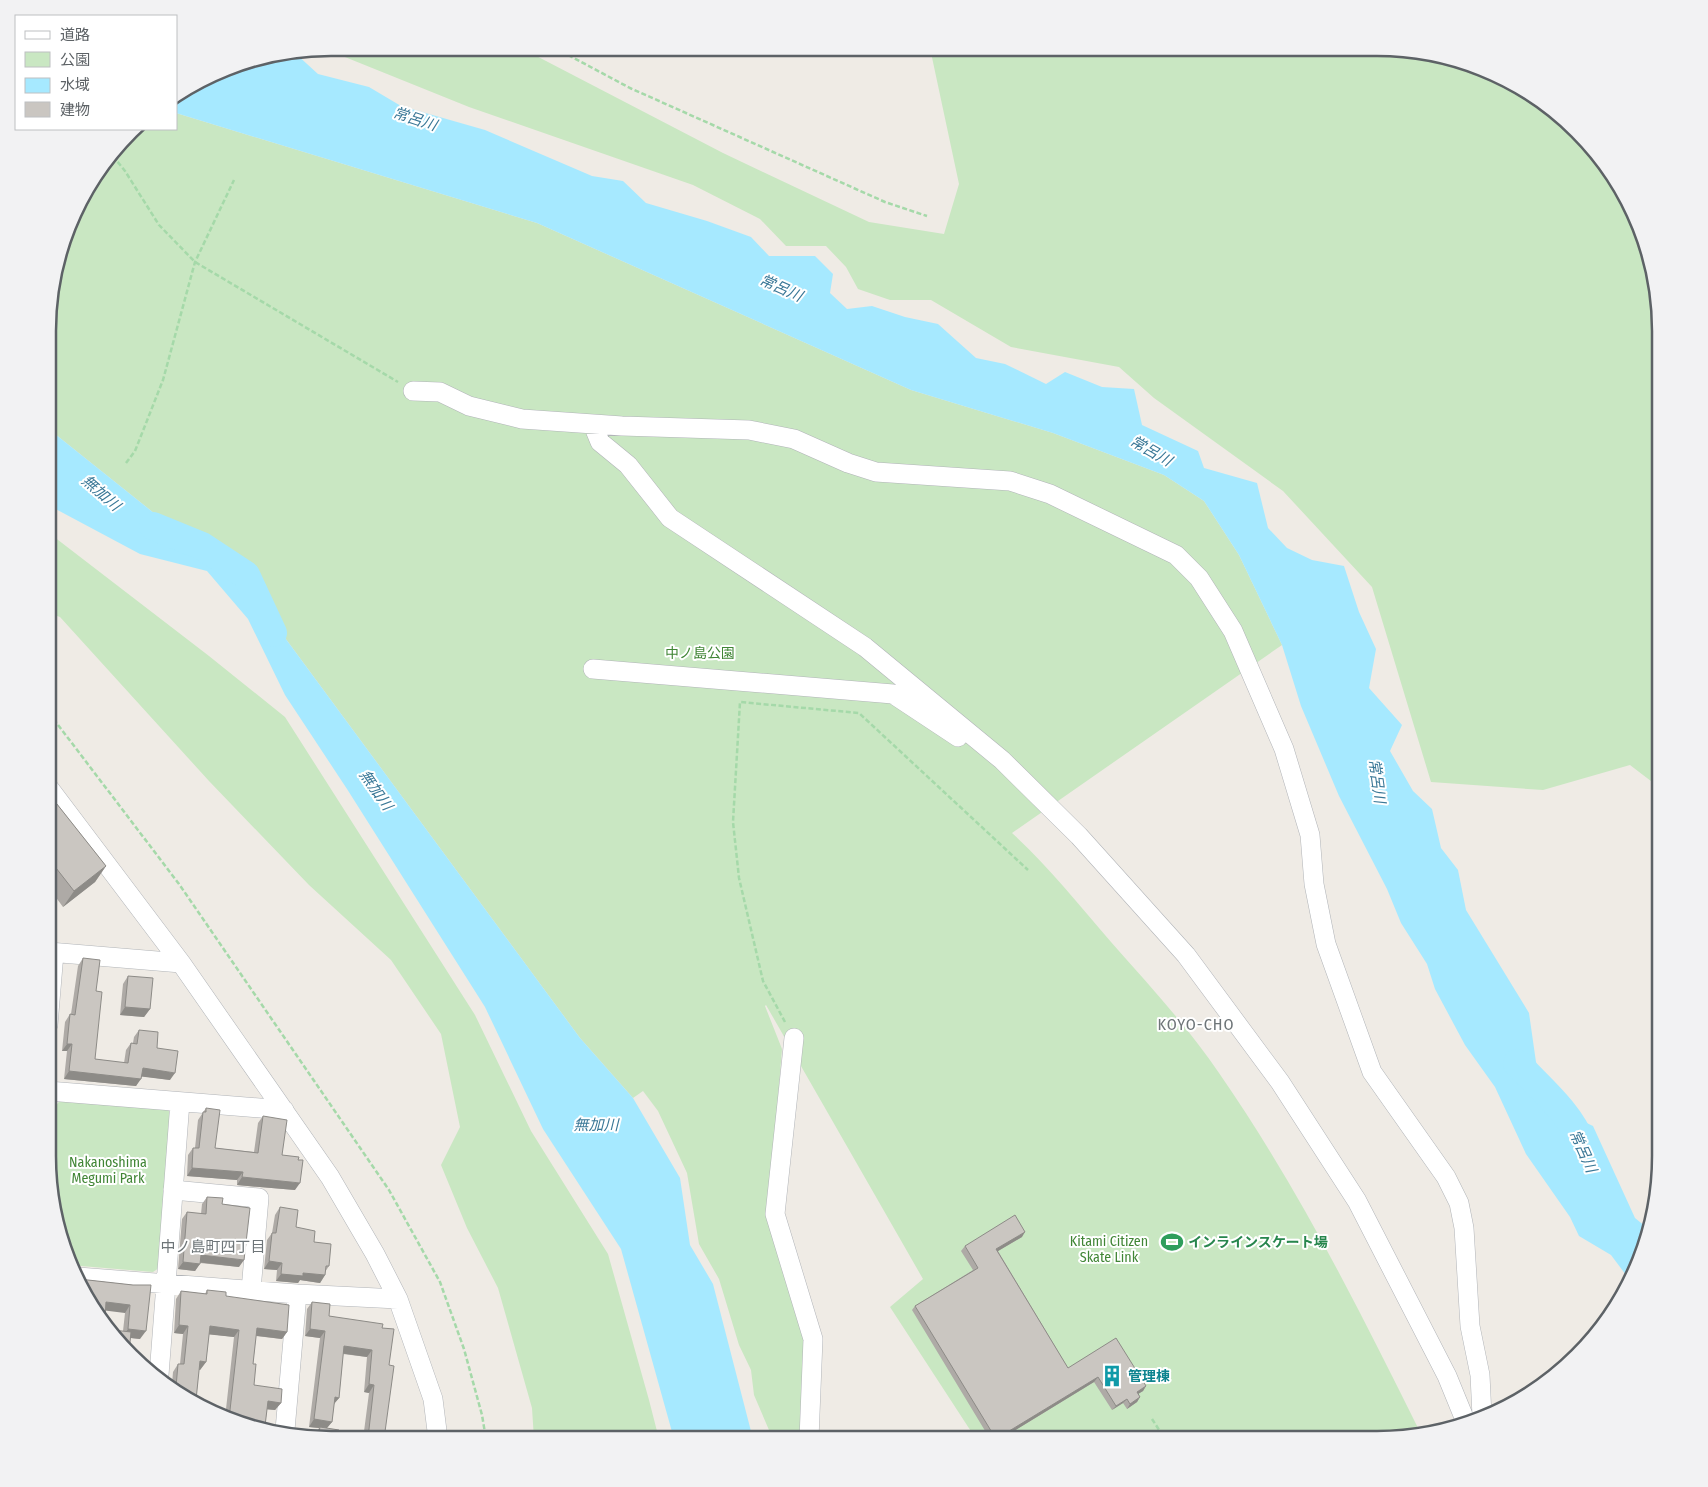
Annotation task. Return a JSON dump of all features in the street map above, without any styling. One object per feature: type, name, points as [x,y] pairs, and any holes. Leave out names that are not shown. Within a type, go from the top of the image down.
[{"type":"street","points":[[412,391],[440,392],[469,406],[522,419],[593,425],[749,430],[794,439],[848,463],[876,472],[972,477],[1024,484],[1058,498],[1176,555],[1199,578],[1233,631],[1284,749],[1310,835],[1314,884],[1326,944],[1372,1072],[1446,1177],[1459,1203],[1464,1228],[1470,1326],[1480,1375],[1482,1410]]},
{"type":"street","points":[[593,425],[600,442],[628,465],[670,518],[865,647],[1002,760],[1079,836],[1186,955],[1280,1082],[1357,1201],[1447,1376],[1464,1416]]},
{"type":"street","points":[[593,669],[893,694],[964,741],[985,746]]},
{"type":"street","points":[[56,797],[181,963],[330,1178],[375,1254],[398,1299],[434,1399],[437,1431]]},
{"type":"street","points":[[56,952],[181,963]]},
{"type":"street","points":[[790,1030],[775,1214],[813,1339],[809,1431]]},
{"type":"street","points":[[56,1092],[284,1110]]},
{"type":"street","points":[[159,1370],[180,1102]]},
{"type":"street","points":[[173,1190],[258,1198],[251,1290]]},
{"type":"street","points":[[85,1278],[298,1294],[398,1299]]},
{"type":"street","points":[[285,1426],[298,1294]]},
{"type":"path","points":[[570,56],[639,92],[885,202],[927,216]]},
{"type":"path","points":[[116,160],[159,226],[195,262],[412,391]]},
{"type":"path","points":[[126,462],[138,444],[163,380],[195,262],[234,180]]},
{"type":"path","points":[[790,1030],[763,981],[739,878],[733,822],[740,702],[859,713],[1028,870]]},
{"type":"path","points":[[56,722],[179,884],[389,1190],[440,1282],[464,1349],[485,1431]]},
{"type":"path","points":[[1152,1419],[1160,1431]]},
{"type":"green space","points":[[342,56],[536,56],[723,153],[869,222],[944,234],[959,184],[932,56],[1395,57],[1430,62],[1465,71],[1514,93],[1558,124],[1584,150],[1605,178],[1631,226],[1646,278],[1652,331],[1652,782],[1630,765],[1543,790],[1431,782],[1372,587],[1283,491],[1154,398],[1119,367],[1011,347],[931,300],[890,300],[858,289],[846,267],[826,246],[786,246],[760,219],[693,185],[469,107]]},
{"type":"green space","name":"中ノ島公園","points":[[178,114],[537,223],[911,390],[1053,433],[1164,475],[1204,501],[1239,555],[1282,645],[1012,833],[1051,872],[1167,1006],[1219,1073],[1248,1116],[1301,1204],[1350,1294],[1418,1427],[1377,1431],[971,1431],[890,1307],[923,1279],[766,1005],[782,1049],[769,1215],[808,1340],[802,1431],[769,1431],[754,1395],[751,1370],[739,1345],[719,1279],[699,1244],[687,1173],[658,1111],[643,1091],[633,1098],[580,1038],[249,589],[56,435],[57,313],[66,260],[77,226],[93,194],[124,150],[144,130],[178,130]]},
{"type":"green space","points":[[56,538],[285,717],[475,1015],[531,1131],[608,1254],[657,1431],[533,1431],[532,1408],[498,1288],[467,1228],[441,1165],[460,1127],[441,1034],[391,960],[309,885],[209,781],[60,617],[56,616]]},
{"type":"green space","name":"Nakanoshima Megumi Park","points":[[61,1099],[166,1108],[171,1113],[159,1268],[153,1272],[79,1266],[66,1227],[59,1192],[56,1156],[56,1106]]},
{"type":"water","points":[[301,58],[318,74],[369,87],[401,106],[485,130],[592,176],[623,181],[646,203],[707,221],[751,237],[769,256],[815,256],[833,274],[830,293],[847,309],[872,306],[905,317],[938,324],[976,358],[1005,364],[1046,384],[1065,372],[1102,387],[1134,389],[1142,425],[1198,451],[1204,468],[1257,483],[1268,528],[1287,548],[1312,560],[1344,566],[1359,612],[1376,649],[1369,688],[1402,725],[1390,751],[1413,791],[1432,809],[1441,848],[1458,870],[1466,910],[1529,1013],[1536,1062],[1547,1104],[1593,1126],[1635,1218],[1643,1224],[1631,1261],[1625,1273],[1611,1255],[1579,1236],[1570,1217],[1526,1154],[1495,1087],[1465,1045],[1435,989],[1427,964],[1401,923],[1387,889],[1339,796],[1301,706],[1282,645],[1239,555],[1204,501],[1164,475],[1053,433],[911,390],[537,223],[178,114],[178,103],[226,77],[260,66]]},
{"type":"water","name":"無加川","points":[[56,435],[249,589],[580,1038],[633,1098],[680,1178],[690,1245],[713,1284],[751,1431],[672,1431],[621,1249],[543,1129],[485,1007],[285,695],[248,619],[207,571],[140,554],[56,509]]},
{"type":"building","points":[[56,803],[106,866],[74,891],[56,868]]},
{"type":"building","points":[[83,958],[100,960],[96,991],[102,992],[95,1059],[128,1063],[131,1043],[137,1044],[139,1030],[158,1032],[157,1048],[178,1051],[175,1073],[143,1068],[141,1079],[69,1071],[72,1044],[67,1044],[70,1014],[75,1015]]},
{"type":"building","points":[[128,976],[153,978],[150,1009],[125,1007]]},
{"type":"building","points":[[206,1108],[220,1110],[215,1148],[258,1153],[263,1116],[287,1120],[282,1155],[299,1157],[298,1160],[303,1160],[300,1183],[242,1177],[243,1172],[192,1168],[193,1148],[199,1148],[203,1112],[206,1112]]},
{"type":"building","points":[[207,1197],[223,1198],[222,1204],[250,1208],[244,1260],[201,1255],[200,1264],[183,1262],[187,1212],[206,1214]]},
{"type":"building","points":[[280,1207],[298,1210],[296,1227],[315,1231],[314,1242],[331,1244],[329,1266],[326,1266],[325,1275],[281,1274],[282,1263],[269,1261],[272,1233],[276,1233]]},
{"type":"building","points":[[1015,1215],[1025,1232],[996,1249],[1068,1368],[1116,1338],[1146,1386],[1137,1392],[1140,1397],[1130,1404],[1127,1399],[1116,1406],[1098,1377],[1009,1431],[991,1431],[915,1306],[978,1268],[965,1246]]},
{"type":"building","points":[[86,1280],[151,1285],[146,1331],[128,1329],[130,1305],[106,1302],[105,1312]]},
{"type":"building","points":[[207,1290],[226,1292],[226,1296],[289,1305],[287,1332],[257,1328],[253,1364],[256,1364],[254,1385],[282,1389],[281,1403],[268,1401],[265,1422],[230,1411],[239,1330],[210,1326],[206,1362],[200,1361],[196,1395],[176,1383],[178,1364],[184,1364],[188,1326],[179,1325],[181,1291],[207,1294]]},
{"type":"building","points":[[312,1302],[330,1304],[329,1316],[383,1324],[382,1328],[394,1329],[389,1365],[394,1366],[385,1431],[369,1431],[374,1385],[369,1384],[372,1350],[344,1346],[339,1398],[335,1397],[332,1422],[314,1419],[325,1331],[310,1329]]},
{"type":"building","points":[[119,1331],[131,1332],[130,1343]]},
{"type":"building","points":[[320,1427],[339,1430],[339,1431],[319,1430]]},
{"type":"waterway","name":"無加川","points":[[153,526],[202,546],[246,575],[273,633]]},
{"type":"waterway","name":"常呂川","points":[[1517,1063],[1562,1111],[1577,1132],[1582,1144]]},
{"type":"place","name":"インラインスケート場","points":[[1172,1242]]},
{"type":"place","name":"管理棟","points":[[1112,1376]]},
{"type":"district","name":"KOYO-CHO","points":[[1196,1024]]},
{"type":"district","name":"中ノ島町四丁目","points":[[213,1247]]},
{"type":"park label","name":"Kitami Citizen Skate Link","points":[[1109,1250]]}]
